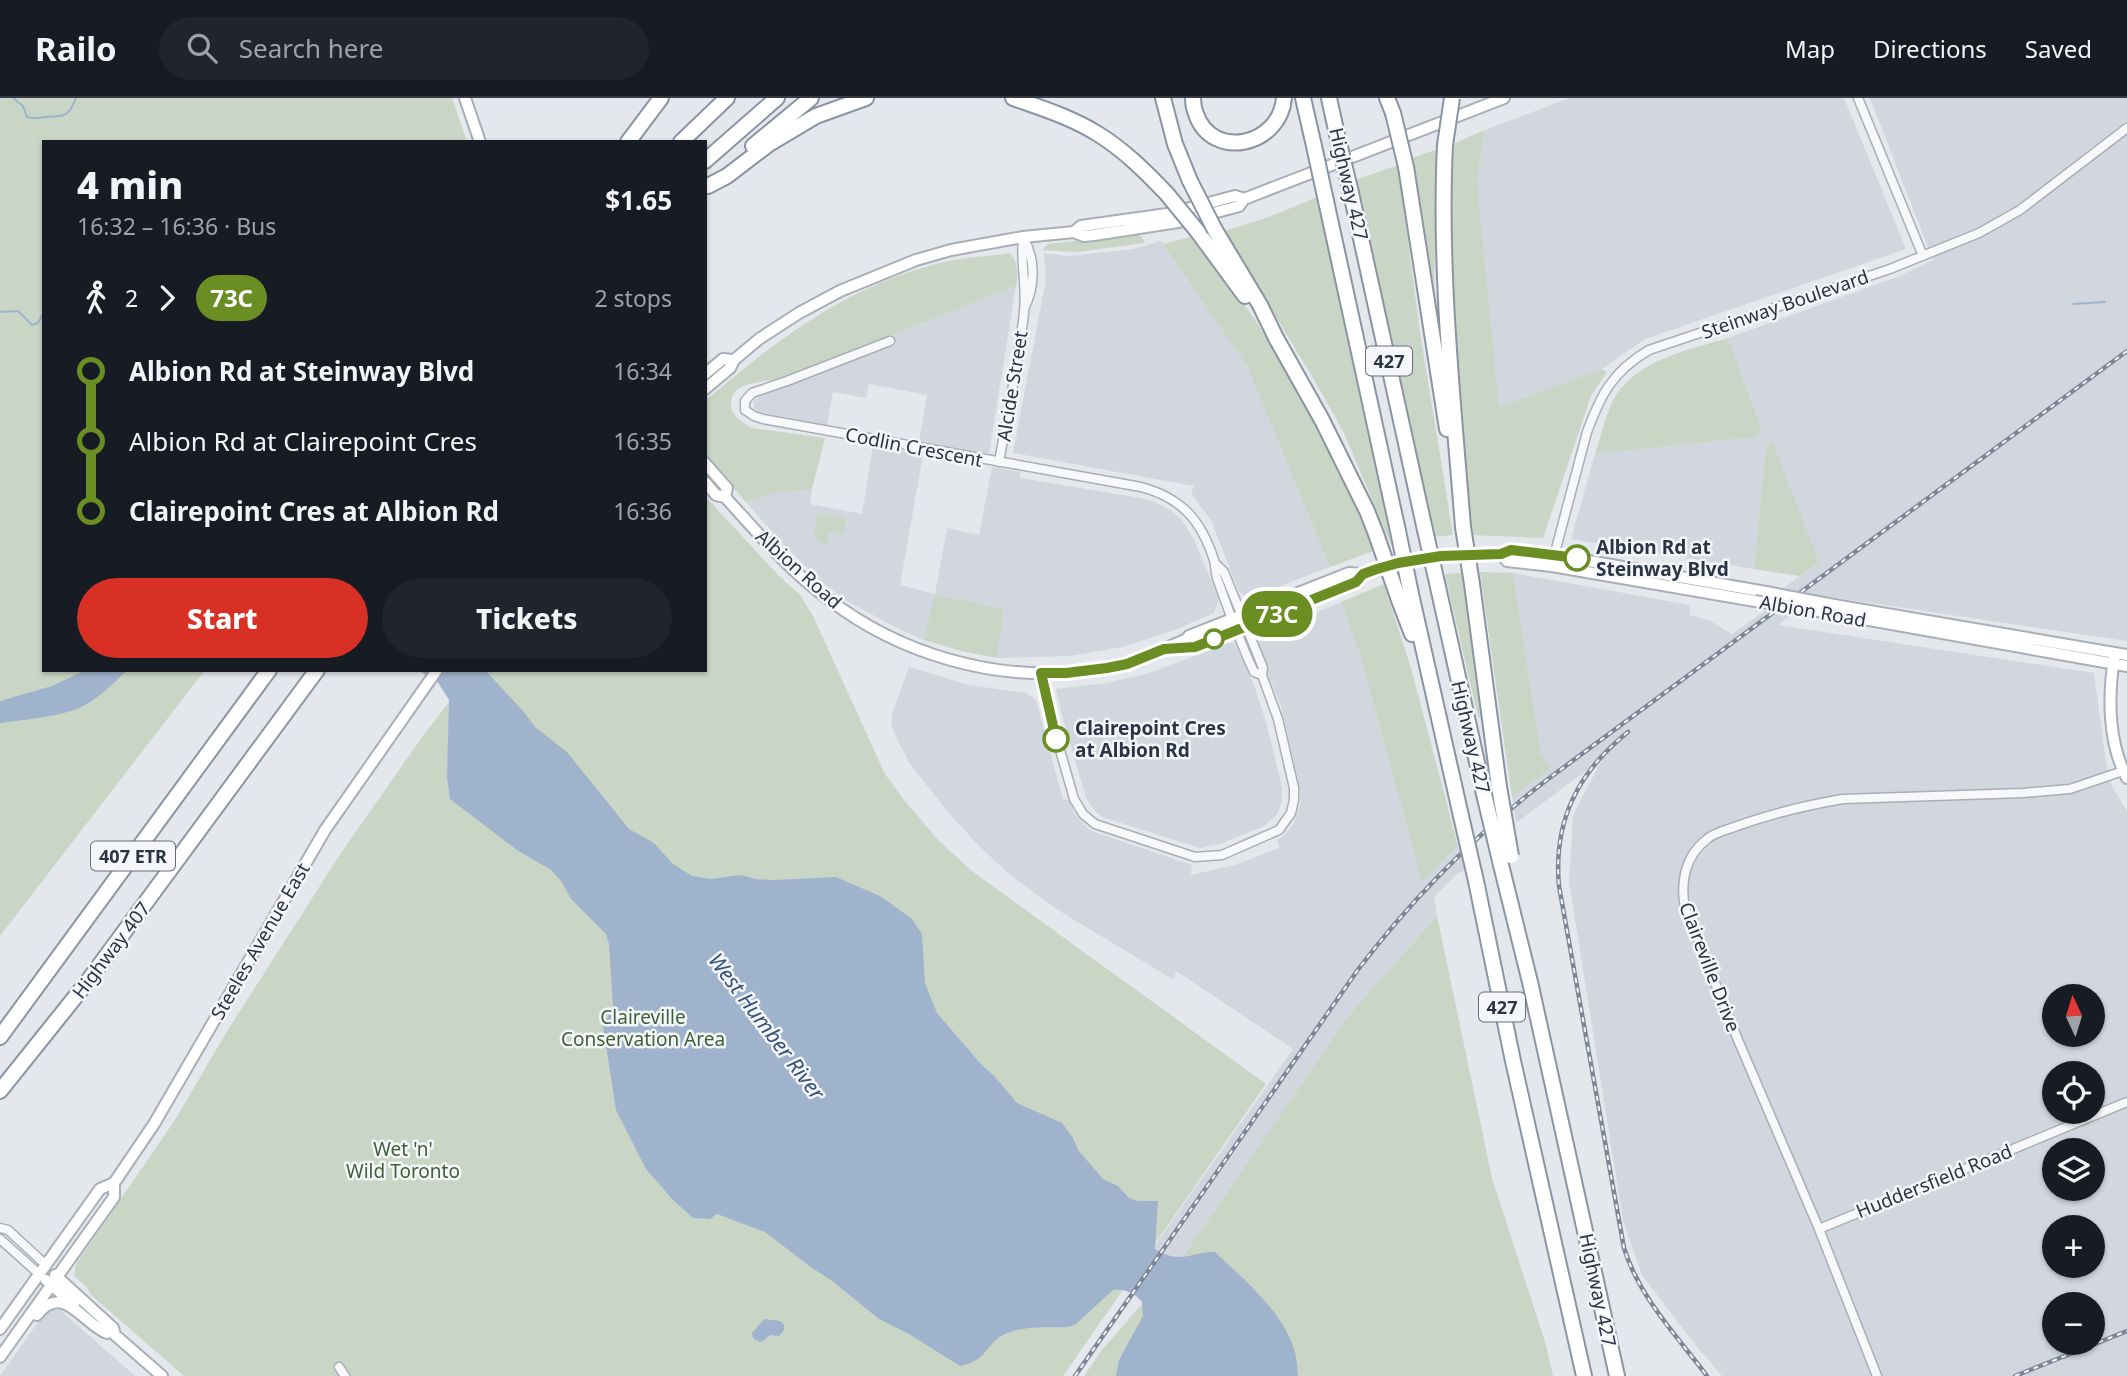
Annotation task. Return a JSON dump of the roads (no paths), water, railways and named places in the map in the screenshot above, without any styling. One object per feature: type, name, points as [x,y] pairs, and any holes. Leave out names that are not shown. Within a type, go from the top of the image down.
[{"type":"highway","points":[[630,140],[661,98]]},
{"type":"highway","points":[[683,140],[727,98]]},
{"type":"highway","points":[[707,159],[777,98]]},
{"type":"highway","points":[[707,186],[811,98]]},
{"type":"highway","points":[[707,186],[816,116],[866,98]]},
{"type":"highway","points":[[1013,98],[1053,112],[1097,134],[1139,165],[1198,232],[1276,338]]},
{"type":"highway","points":[[1163,98],[1175,144],[1190,181],[1215,230],[1261,305],[1276,338],[1322,420],[1367,511],[1405,597]]},
{"type":"highway","points":[[1193,98],[1196,116],[1209,134],[1228,142],[1245,143],[1262,136],[1277,122],[1284,98]]},
{"type":"highway","name":"Highway 427","points":[[1304,98],[1398,531],[1405,597],[1429,677],[1476,881],[1513,1061],[1584,1376]]},
{"type":"highway","name":"Highway 427","points":[[1329,98],[1484,794],[1506,860],[1509,894],[1617,1376]]},
{"type":"highway","points":[[1387,98],[1406,167],[1472,584],[1506,860]]},
{"type":"highway","points":[[1452,98],[1445,145],[1443,239],[1448,343],[1463,527]]},
{"type":"highway","name":"Highway 407","points":[[0,1037],[268,672]]},
{"type":"highway","name":"Highway 407","points":[[0,1091],[88,981],[316,672]]},
{"type":"main road","points":[[465,98],[479,140]]},
{"type":"main road","points":[[707,387],[730,368],[734,359],[799,313],[840,291],[916,260],[951,250],[1023,237],[1074,232],[1081,226],[1167,214],[1235,197],[1244,199],[1504,98]]},
{"type":"main road","points":[[707,372],[723,359],[734,359]]},
{"type":"main road","name":"Albion Road","points":[[707,465],[727,488],[725,497]]},
{"type":"main road","name":"Albion Road","points":[[707,484],[716,495],[725,497],[808,582],[837,606],[905,643],[960,663],[1001,670],[1066,673],[1127,664],[1164,649],[1195,647],[1238,623],[1349,573],[1363,574],[1430,557],[1501,554],[1507,561],[1553,560],[1834,605],[2114,658],[2127,666]]},
{"type":"main road","name":"Albion Road","points":[[1553,560],[1755,601],[2114,658],[2127,655]]},
{"type":"main road","points":[[2114,658],[2112,724],[2125,774]]},
{"type":"main road","name":"Steeles Avenue East","points":[[0,1329],[100,1189],[114,1183],[154,1124],[325,830],[436,672]]},
{"type":"main road","name":"Steeles Avenue East","points":[[0,1357],[114,1197],[114,1183]]},
{"type":"main road","points":[[42,1269],[111,1334],[162,1376]]},
{"type":"main road","points":[[17,1334],[28,1328],[43,1308],[58,1303],[68,1305],[102,1331],[111,1334]]},
{"type":"street","points":[[1858,98],[1923,256]]},
{"type":"street","name":"Steinway Boulevard","points":[[1553,560],[1593,415],[1609,384],[1626,365],[1649,350],[1923,256],[1979,233],[2020,210],[2127,128]]},
{"type":"street","name":"Alcide Street","points":[[999,463],[1024,309],[1030,298],[1033,278],[1031,251],[1023,237]]},
{"type":"street","name":"Codlin Crescent","points":[[890,341],[787,382],[751,393],[744,401],[745,410],[763,419],[1141,487],[1164,494],[1182,506],[1195,520],[1215,563],[1224,572],[1254,672],[1262,676],[1278,719],[1295,794],[1291,813],[1284,825],[1273,834],[1222,855],[1195,857],[1095,824],[1083,814],[1074,799],[1041,673]]},
{"type":"street","name":"Claireville Drive","points":[[1877,1376],[1819,1228],[1685,908],[1681,888],[1691,856],[1706,839],[1718,832],[1821,803],[1843,799],[2070,789],[2125,774]]},
{"type":"street","name":"Huddersfield Road","points":[[1819,1228],[2127,1102]]},
{"type":"street","points":[[0,1228],[8,1230],[42,1269]]},
{"type":"street","points":[[0,1239],[42,1269]]},
{"type":"street","points":[[340,1367],[345,1376]]},
{"type":"water","points":[[82,672],[125,672],[102,693],[77,709],[0,723],[0,701],[52,686]]},
{"type":"water","name":"West Humber River","points":[[421,672],[487,672],[535,727],[567,752],[629,829],[654,843],[673,864],[692,876],[711,879],[741,875],[774,880],[836,877],[880,896],[911,918],[922,934],[925,983],[937,1013],[1017,1103],[1062,1123],[1078,1150],[1103,1179],[1118,1186],[1129,1198],[1137,1201],[1158,1201],[1155,1249],[1178,1257],[1215,1252],[1249,1284],[1271,1308],[1288,1334],[1295,1352],[1298,1376],[1116,1376],[1119,1360],[1143,1316],[1142,1302],[1122,1290],[1113,1290],[1076,1324],[1010,1332],[997,1339],[976,1360],[960,1366],[879,1319],[765,1232],[717,1214],[710,1219],[693,1218],[646,1169],[616,1110],[603,1026],[613,1007],[606,934],[571,899],[562,882],[551,870],[517,850],[450,799],[447,777],[449,700],[437,681]]},
{"type":"water","points":[[764,1319],[780,1321],[784,1330],[779,1336],[770,1335],[759,1342],[753,1338],[752,1333]]},
{"type":"waterway","points":[[13,98],[23,106],[27,117],[34,118],[65,115],[76,98]]},
{"type":"waterway","points":[[2073,304],[2105,302]]},
{"type":"waterway","points":[[0,312],[18,311],[32,325],[38,323],[42,316]]},
{"type":"railway","points":[[1075,1376],[1357,971],[1401,917],[1448,867],[1498,820],[1552,776],[2127,351]]},
{"type":"railway","points":[[1628,732],[1595,764],[1572,800],[1560,840],[1559,886],[1624,1248],[1649,1299],[1707,1376]]},
{"type":"railway","points":[[2015,1376],[2127,1331]]},
{"type":"place","name":"Albion Rd at Steinway Blvd","points":[[1577,558]]},
{"type":"place","name":"Clairepoint Cres at Albion Rd","points":[[1056,739]]},
{"type":"park label","name":"Claireville Conservation Area","points":[[643,1028]]},
{"type":"park label","name":"Wet 'n' Wild Toronto","points":[[403,1160]]}]
